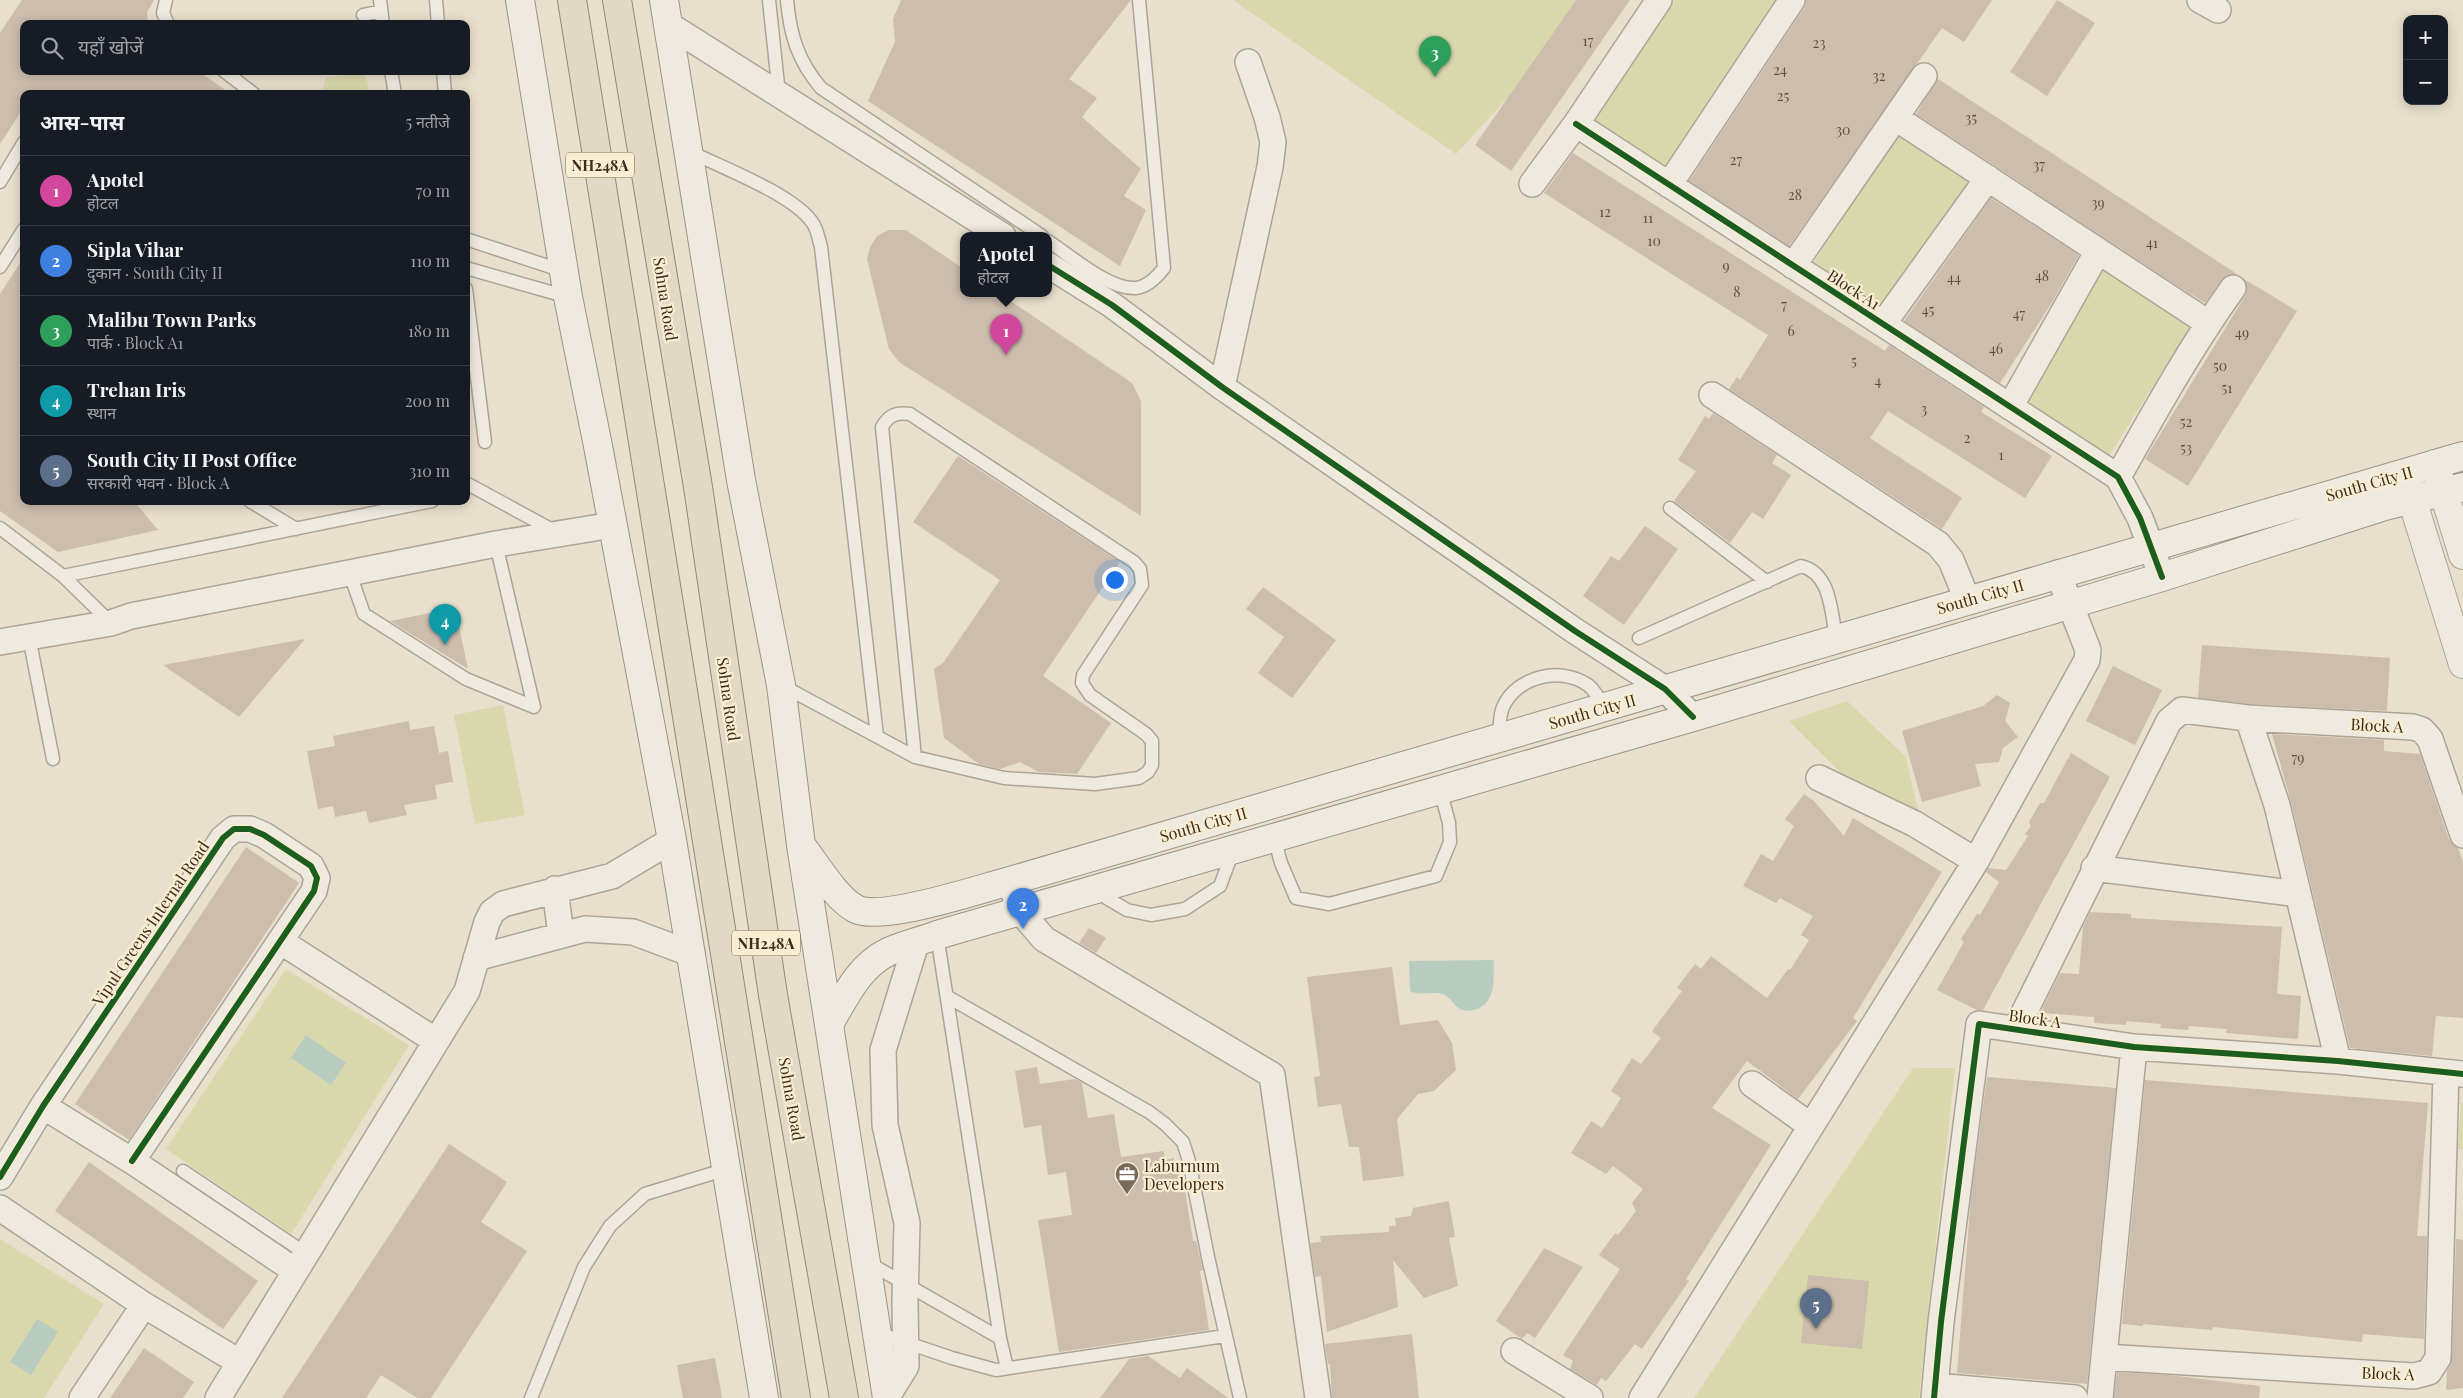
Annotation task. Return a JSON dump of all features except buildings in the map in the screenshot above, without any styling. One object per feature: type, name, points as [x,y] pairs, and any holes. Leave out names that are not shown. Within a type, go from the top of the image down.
[{"type":"highway","name":"NH248A","points":[[572,0],[627,329],[730,997],[796,1398]]},
{"type":"highway","name":"Sohna Road","points":[[617,0],[698,487],[773,996],[844,1398]]},
{"type":"main road","points":[[520,0],[565,284],[613,525],[692,954],[764,1398]]},
{"type":"main road","points":[[666,13],[742,480],[781,685],[801,845],[887,1397]]},
{"type":"main road","name":"South City II","points":[[801,845],[842,899],[857,910],[879,913],[919,905],[1010,881],[1836,637],[2463,456]]},
{"type":"main road","points":[[2435,464],[2454,490],[2463,555]]},
{"type":"main road","points":[[2404,473],[2463,664]]},
{"type":"main road","name":"South City II","points":[[829,1024],[866,968],[889,952],[926,939],[1020,910],[1693,717],[2162,577],[2386,506],[2454,490]]},
{"type":"street","points":[[1532,184],[1576,124],[1659,0]]},
{"type":"street","points":[[1669,185],[1792,0]]},
{"type":"street","points":[[666,13],[779,95],[997,232]]},
{"type":"street","points":[[1222,387],[1270,167],[1273,142],[1248,62]]},
{"type":"street","points":[[1794,266],[1924,76]]},
{"type":"street","points":[[1896,118],[2208,323]]},
{"type":"street","name":"Block A1","points":[[1576,124],[2118,477]]},
{"type":"street","points":[[1883,324],[1988,178]]},
{"type":"street","points":[[2010,407],[2098,251]]},
{"type":"street","points":[[1052,268],[1112,305],[1222,387],[1575,631],[1665,689],[1693,717]]},
{"type":"street","points":[[2162,577],[2140,518],[2118,477],[2160,402],[2208,323],[2233,288]]},
{"type":"street","points":[[1712,395],[1938,544],[1951,560],[1967,599]]},
{"type":"street","points":[[0,642],[110,623],[131,616],[496,544],[613,525]]},
{"type":"street","points":[[1642,1398],[1976,861],[2087,660],[2088,650],[2058,573]]},
{"type":"street","name":"Block A","points":[[2016,1029],[2168,721],[2176,713],[2187,709],[2248,718],[2413,727],[2422,730],[2433,745],[2463,834]]},
{"type":"street","points":[[2248,718],[2277,805],[2338,1061]]},
{"type":"street","points":[[1819,778],[1915,824],[1976,861]]},
{"type":"street","name":"Vipul Greens Internal Road","points":[[0,1178],[44,1106],[223,838],[234,829],[250,829],[264,835],[311,866],[317,878],[314,891],[132,1161]]},
{"type":"street","points":[[218,1398],[300,1261],[467,991],[487,922],[492,912],[503,904],[555,889],[612,876],[672,840]]},
{"type":"street","points":[[2094,868],[2298,894]]},
{"type":"street","points":[[1010,881],[1020,910],[1044,939],[1272,1075],[1318,1398]]},
{"type":"street","points":[[555,889],[561,935]]},
{"type":"street","points":[[476,958],[585,929],[632,932],[692,954]]},
{"type":"street","points":[[887,1397],[906,1366],[905,1284],[907,1223],[886,1125],[882,1050],[926,939]]},
{"type":"street","points":[[280,940],[436,1041]]},
{"type":"street","name":"Block A","points":[[1934,1392],[1979,1024],[2134,1047],[2338,1061],[2455,1074],[2438,1358],[2429,1372],[2414,1376],[2104,1357]]},
{"type":"street","points":[[2100,1398],[2134,1047]]},
{"type":"street","points":[[1752,1084],[1811,1126]]},
{"type":"street","points":[[44,1106],[300,1261]]},
{"type":"street","points":[[0,1208],[144,1305],[239,1362]]},
{"type":"street","points":[[82,1398],[144,1305]]},
{"type":"street","points":[[1514,1352],[1590,1398]]},
{"type":"street","points":[[1934,1392],[2075,1398]]},
{"type":"lane","points":[[166,0],[163,13],[166,20]]},
{"type":"lane","points":[[436,0],[438,20]]},
{"type":"lane","points":[[769,0],[779,95]]},
{"type":"lane","points":[[787,0],[788,17],[798,53],[807,71],[821,88],[1036,232]]},
{"type":"lane","points":[[1052,244],[1116,286],[1138,288],[1156,278],[1164,268],[1139,0]]},
{"type":"lane","points":[[363,14],[381,12]]},
{"type":"lane","points":[[229,75],[249,90]]},
{"type":"lane","points":[[392,75],[393,90]]},
{"type":"lane","points":[[443,75],[444,90]]},
{"type":"lane","points":[[0,182],[20,149]]},
{"type":"lane","points":[[689,151],[772,192],[801,210],[814,223],[821,247],[877,736]]},
{"type":"lane","points":[[0,267],[20,235]]},
{"type":"lane","points":[[470,241],[565,284]]},
{"type":"lane","points":[[470,269],[565,284]]},
{"type":"lane","points":[[470,321],[485,442]]},
{"type":"lane","points":[[781,685],[915,756],[1004,778],[1096,784],[1139,778],[1148,772],[1152,765],[1152,742],[1146,734],[1090,695],[1082,683],[1084,675],[1142,585],[1140,569],[1134,562],[910,414],[899,413],[887,418],[882,427],[915,756]]},
{"type":"lane","points":[[470,485],[558,533]]},
{"type":"lane","points":[[470,493],[480,491]]},
{"type":"lane","points":[[257,505],[296,529]]},
{"type":"lane","points":[[64,576],[413,505]]},
{"type":"lane","points":[[1670,508],[1767,582]]},
{"type":"lane","points":[[0,528],[64,576],[110,623]]},
{"type":"lane","points":[[350,574],[364,614],[466,678],[534,707],[496,544]]},
{"type":"lane","points":[[1639,638],[1801,566],[1809,568],[1818,574],[1824,582],[1836,637]]},
{"type":"lane","points":[[29,637],[53,759]]},
{"type":"lane","points":[[1499,738],[1503,707],[1513,693],[1526,682],[1560,674],[1572,677],[1587,684],[1603,707]]},
{"type":"lane","points":[[1274,837],[1281,863],[1296,898],[1329,904],[1436,876],[1450,842],[1449,824],[1440,789]]},
{"type":"lane","points":[[1092,890],[1127,910],[1151,915],[1185,909],[1220,886],[1234,849]]},
{"type":"lane","points":[[926,939],[948,997],[1000,1338],[1007,1368]]},
{"type":"lane","points":[[948,997],[1149,1112],[1166,1124],[1183,1142],[1189,1161],[1240,1398]]},
{"type":"lane","points":[[531,1398],[584,1268],[610,1226],[645,1194],[728,1170]]},
{"type":"lane","points":[[184,1171],[300,1261]]},
{"type":"lane","points":[[867,1262],[1000,1338]]},
{"type":"lane","points":[[876,1332],[996,1370],[1226,1336]]},
{"type":"green space","points":[[1233,0],[1597,0],[1456,154]]},
{"type":"green space","points":[[1675,0],[1781,0],[1659,176],[1586,128]]},
{"type":"green space","points":[[343,75],[366,75],[369,90],[322,90],[326,78]]},
{"type":"green space","points":[[1898,135],[1971,183],[1881,318],[1808,271]]},
{"type":"green space","points":[[2104,268],[2192,325],[2105,462],[2017,405]]},
{"type":"green space","points":[[1847,701],[1906,757],[1918,810],[1855,787],[1789,721]]},
{"type":"green space","points":[[503,705],[525,815],[475,824],[454,715]]},
{"type":"green space","points":[[286,969],[409,1045],[291,1234],[166,1149]]},
{"type":"green space","points":[[1913,1068],[1955,1068],[1919,1398],[1694,1398]]},
{"type":"green space","points":[[2461,1103],[2463,1103],[2463,1149],[2458,1149]]},
{"type":"green space","points":[[0,1239],[104,1304],[44,1398],[0,1398]]},
{"type":"shaded area","points":[[1494,960],[1493,988],[1488,1000],[1478,1009],[1466,1011],[1460,1009],[1445,995],[1414,993],[1410,991],[1409,961]]},
{"type":"shaded area","points":[[306,1035],[346,1063],[331,1085],[291,1058]]},
{"type":"shaded area","points":[[37,1319],[58,1332],[31,1375],[10,1362]]},
{"type":"cycle path","points":[[1576,124],[2118,477],[2140,518],[2162,577]]},
{"type":"cycle path","points":[[1052,268],[1112,305],[1222,387],[1575,631],[1665,689],[1693,717]]},
{"type":"cycle path","points":[[0,1177],[43,1106],[223,838],[234,829],[250,829],[264,835],[311,866],[317,878],[314,891],[132,1161]]},
{"type":"cycle path","points":[[1934,1398],[1941,1322],[1979,1024],[2134,1047],[2338,1061],[2463,1074]]},
{"type":"place","name":"Malibu Town Parks","points":[[1435,77]]},
{"type":"place","name":"Apotel","points":[[1006,355]]},
{"type":"place","name":"Trehan Iris","points":[[445,645]]},
{"type":"place","name":"Sipla Vihar","points":[[1023,929]]},
{"type":"place","name":"Laburnum Developers","points":[[1127,1195]]},
{"type":"place","name":"South City II Post Office","points":[[1816,1329]]}]
